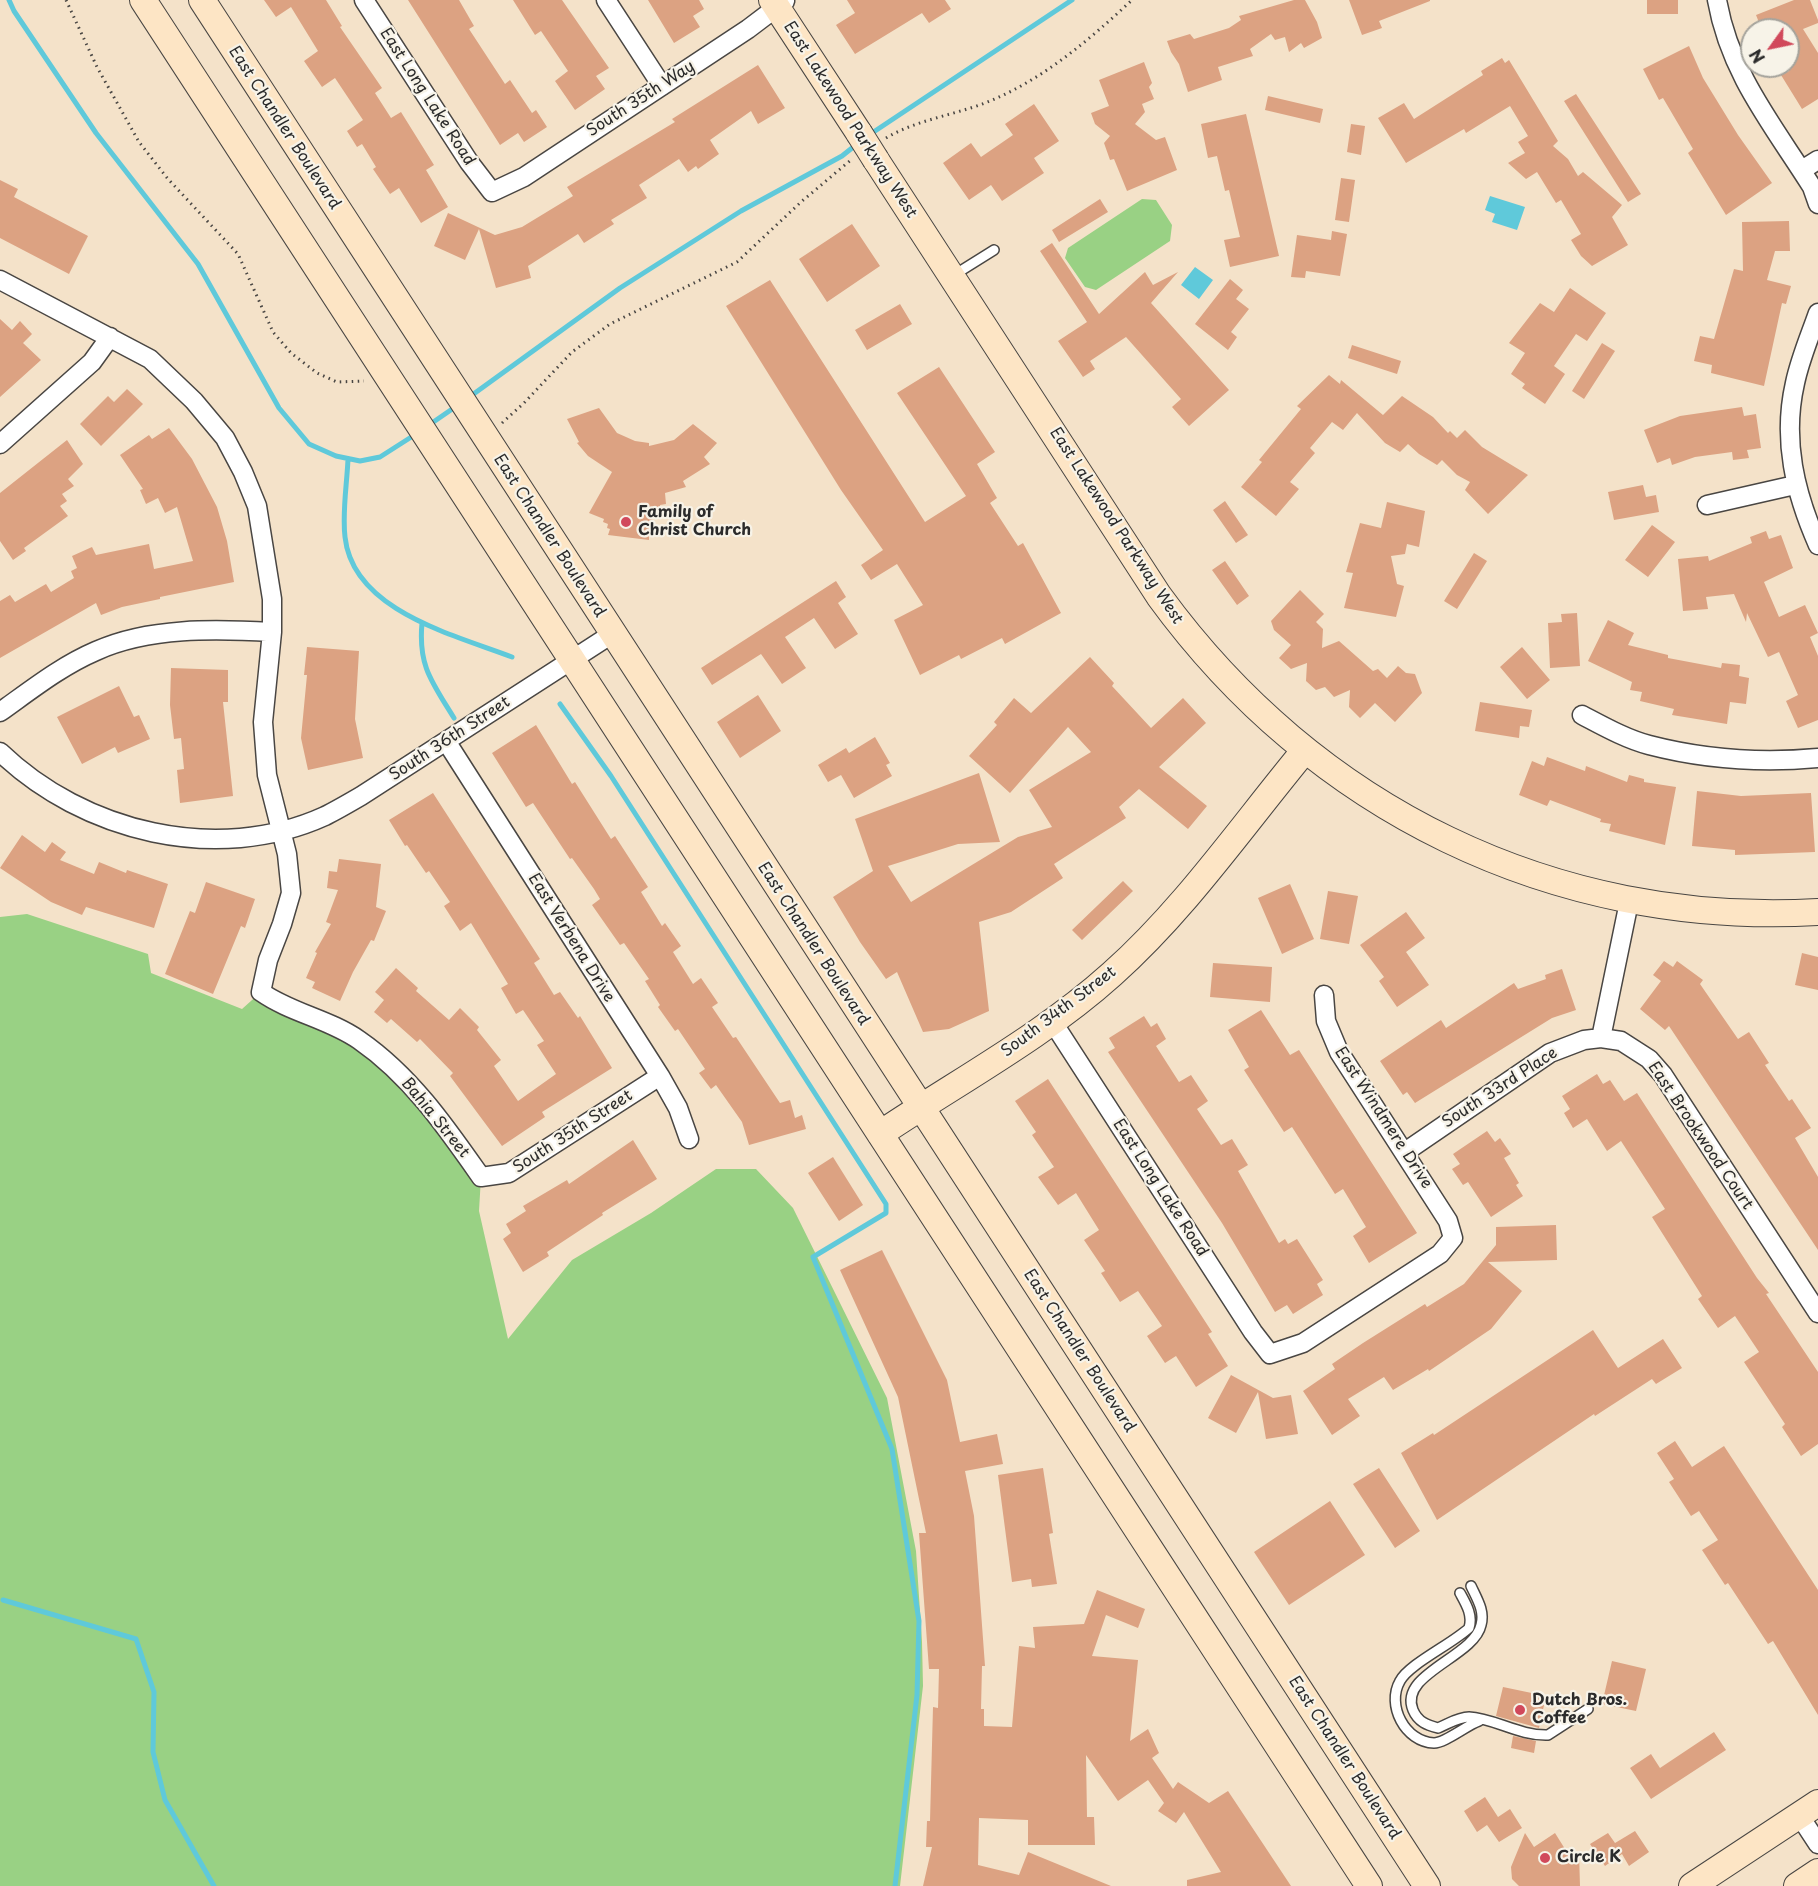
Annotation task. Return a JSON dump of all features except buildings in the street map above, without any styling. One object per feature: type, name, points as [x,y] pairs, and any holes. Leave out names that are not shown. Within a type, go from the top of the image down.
[{"type":"main road","points":[[144,0],[1369,1886]]},
{"type":"main road","name":"East Chandler Boulevard","points":[[201,0],[1427,1886]]},
{"type":"main road","name":"East Lakewood Parkway West","points":[[778,2],[871,152],[1179,624],[1236,689],[1305,750],[1384,805],[1464,848],[1542,876],[1629,902],[1724,913],[1818,912]]},
{"type":"main road","name":"South 34th Street","points":[[880,1134],[1052,1021],[1110,975],[1151,937],[1305,750]]},
{"type":"main road","points":[[1692,1886],[1809,1809]]},
{"type":"main road","points":[[1797,1886],[1818,1872]]},
{"type":"street","name":"East Long Lake Road","points":[[364,0],[469,162],[492,192]]},
{"type":"street","points":[[606,0],[662,86]]},
{"type":"street","points":[[1718,0],[1721,21],[1738,70],[1802,170],[1818,204]]},
{"type":"street","name":"South 35th Way","points":[[492,192],[524,177],[662,86],[778,2]]},
{"type":"street","points":[[1802,170],[1818,160]]},
{"type":"street","points":[[0,280],[150,359],[194,401],[225,438],[243,472],[257,506],[272,599],[272,632],[263,722],[267,775],[280,829]]},
{"type":"street","points":[[1818,313],[1795,383],[1790,421],[1791,460],[1795,485],[1801,508],[1818,545]]},
{"type":"street","points":[[0,444],[92,362],[110,337]]},
{"type":"street","points":[[1707,505],[1795,485]]},
{"type":"street","points":[[0,712],[57,672],[97,650],[142,637],[178,633],[234,630],[272,632]]},
{"type":"street","name":"South 36th Street","points":[[0,752],[25,775],[58,797],[124,825],[187,838],[223,839],[280,829],[324,816],[361,796],[612,634]]},
{"type":"street","points":[[1582,715],[1647,745],[1682,752],[1735,758],[1818,758]]},
{"type":"street","name":"East Verbena Drive","points":[[446,741],[660,1076],[678,1108],[689,1139]]},
{"type":"street","name":"Bahia Street","points":[[280,829],[287,854],[291,893],[268,960],[261,992],[281,1006],[301,1010],[359,1040],[412,1084],[481,1177]]},
{"type":"street","points":[[1601,1038],[1629,902]]},
{"type":"street","name":"East Windmere Drive","points":[[1324,995],[1326,1020],[1339,1053],[1448,1221],[1453,1238]]},
{"type":"street","name":"East Long Lake Road","points":[[1052,1021],[1252,1332],[1270,1354],[1303,1342],[1440,1254],[1453,1238]]},
{"type":"street","name":"South 33rd Place","points":[[1405,1152],[1550,1053],[1584,1040],[1601,1038]]},
{"type":"street","name":"East Brookwood Court","points":[[1601,1038],[1621,1041],[1648,1059],[1663,1075],[1818,1313]]},
{"type":"street","name":"South 35th Street","points":[[481,1177],[509,1173],[660,1076]]},
{"type":"street","points":[[1809,1809],[1818,1844]]},
{"type":"lane","points":[[952,276],[994,250]]},
{"type":"lane","points":[[1471,1586],[1481,1606],[1482,1616],[1477,1636],[1419,1683],[1412,1694],[1412,1707],[1416,1718],[1424,1724],[1438,1728],[1459,1719],[1471,1717],[1515,1731],[1548,1735],[1588,1709]]},
{"type":"lane","points":[[1460,1593],[1468,1608],[1471,1621],[1469,1628],[1409,1670],[1400,1680],[1395,1695],[1395,1707],[1409,1732],[1422,1740],[1435,1743],[1479,1721]]},
{"type":"path","points":[[66,0],[97,67],[139,142],[168,179],[238,254],[258,303],[279,339],[317,373],[337,382],[363,381],[384,370]]},
{"type":"path","points":[[478,428],[507,419],[572,352],[610,324],[737,262],[801,202],[871,152],[939,116],[990,101],[1041,75],[1084,45],[1132,0]]},
{"type":"green space","points":[[1142,199],[1156,200],[1172,225],[1170,241],[1096,290],[1085,287],[1065,258],[1068,248]]},
{"type":"green space","points":[[27,914],[148,954],[151,973],[242,1009],[261,992],[359,1040],[481,1177],[479,1211],[508,1339],[572,1260],[651,1213],[716,1169],[756,1169],[793,1208],[887,1398],[916,1551],[923,1686],[900,1886],[0,1886],[0,917]]},
{"type":"water","points":[[1490,196],[1525,207],[1517,230],[1492,222],[1495,214],[1485,210]]},
{"type":"water","points":[[1195,267],[1213,280],[1199,299],[1181,285]]},
{"type":"waterway","points":[[9,0],[14,11],[96,133],[198,264],[279,408],[309,444],[336,456],[360,461],[380,457],[416,434]]},
{"type":"waterway","points":[[869,135],[1072,0]]},
{"type":"waterway","points":[[468,398],[620,288],[741,211],[842,156],[857,144]]},
{"type":"waterway","points":[[429,425],[458,405]]},
{"type":"waterway","points":[[348,459],[344,508],[345,537],[352,562],[366,584],[386,602],[410,616],[436,629],[512,657]]},
{"type":"waterway","points":[[422,623],[422,651],[428,673],[454,718]]},
{"type":"waterway","points":[[560,704],[611,776],[886,1204],[886,1213],[813,1257],[892,1449],[919,1621],[917,1695],[895,1886]]},
{"type":"waterway","points":[[3,1600],[136,1639],[154,1692],[153,1752],[165,1800],[214,1886]]},
{"type":"place","name":"Family of Christ Church","points":[[626,522]]},
{"type":"place","name":"Dutch Bros. Coffee","points":[[1520,1710]]},
{"type":"place","name":"Circle K","points":[[1545,1858]]}]
